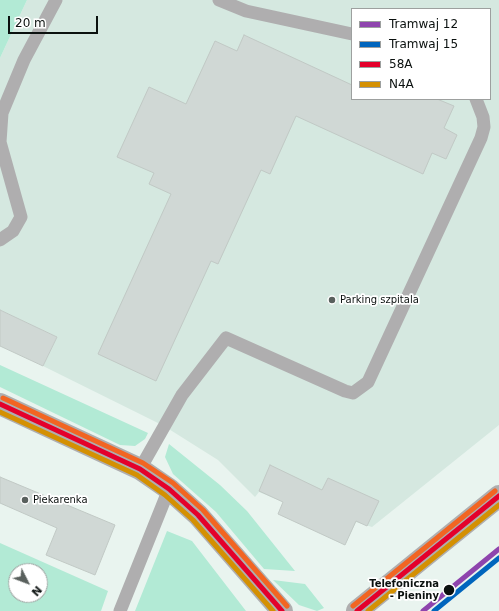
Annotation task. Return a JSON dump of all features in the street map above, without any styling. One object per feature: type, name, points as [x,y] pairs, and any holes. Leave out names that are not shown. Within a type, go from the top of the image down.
[{"type":"street","points":[[0,404],[140,469],[169,489],[198,515],[282,611]]},
{"type":"street","points":[[357,611],[499,496]]},
{"type":"lane","points":[[0,240],[13,231],[21,217],[0,142],[2,113],[24,60],[56,0]]},
{"type":"lane","points":[[219,0],[246,11],[351,34]]},
{"type":"lane","points":[[140,469],[182,395],[226,338],[346,391],[353,393],[368,382],[481,138],[484,128],[483,117],[476,100]]},
{"type":"lane","points":[[120,611],[169,489]]},
{"type":"shaded area","points":[[27,0],[499,0],[499,425],[372,527],[356,522],[345,545],[278,514],[283,502],[259,492],[255,497],[218,460],[164,426],[43,366],[57,337],[0,310],[0,58]]},
{"type":"green space","points":[[0,0],[27,0],[0,58]]},
{"type":"green space","points":[[0,365],[148,433],[145,439],[135,446],[120,445],[0,387]]},
{"type":"green space","points":[[169,444],[220,485],[247,511],[295,571],[264,569],[216,512],[173,474],[165,457]]},
{"type":"green space","points":[[167,531],[192,541],[246,611],[135,611]]},
{"type":"green space","points":[[0,543],[45,563],[8,563],[8,603],[48,603],[48,564],[108,591],[101,611],[0,611]]},
{"type":"green space","points":[[273,580],[305,584],[324,608],[317,611],[299,605]]},
{"type":"building","points":[[244,35],[351,85],[351,100],[439,100],[454,106],[444,128],[457,135],[446,159],[432,153],[423,174],[296,116],[270,174],[261,170],[218,264],[211,261],[156,381],[98,354],[171,194],[149,184],[154,173],[117,157],[149,87],[186,104],[215,41],[237,51]]},
{"type":"building","points":[[0,310],[57,337],[43,366],[0,346]]},
{"type":"building","points":[[270,465],[322,490],[328,478],[379,501],[367,526],[356,521],[345,545],[278,514],[283,502],[259,491]]},
{"type":"building","points":[[0,477],[115,525],[95,575],[46,555],[57,528],[0,503]]},
{"type":"tram line","name":"12","points":[[423,611],[499,549]]},
{"type":"tram line","name":"15","points":[[434,611],[499,558]]},
{"type":"transit line","points":[[3,398],[143,463],[173,483],[203,510],[287,606]]},
{"type":"transit line","name":"58A","points":[[0,404],[140,469],[169,489],[198,515],[282,611]]},
{"type":"transit line","name":"N4A","points":[[0,412],[137,475],[165,495],[193,520],[273,611]]},
{"type":"transit line","points":[[353,606],[495,491]]},
{"type":"transit line","name":"58A","points":[[357,611],[499,496]]},
{"type":"transit line","name":"N4A","points":[[368,611],[499,505]]},
{"type":"place","name":"Parking szpitala","points":[[332,300]]},
{"type":"place","name":"Piekarenka","points":[[25,500]]},
{"type":"place","name":"Telefoniczna - Pieniny","points":[[449,590]]}]
